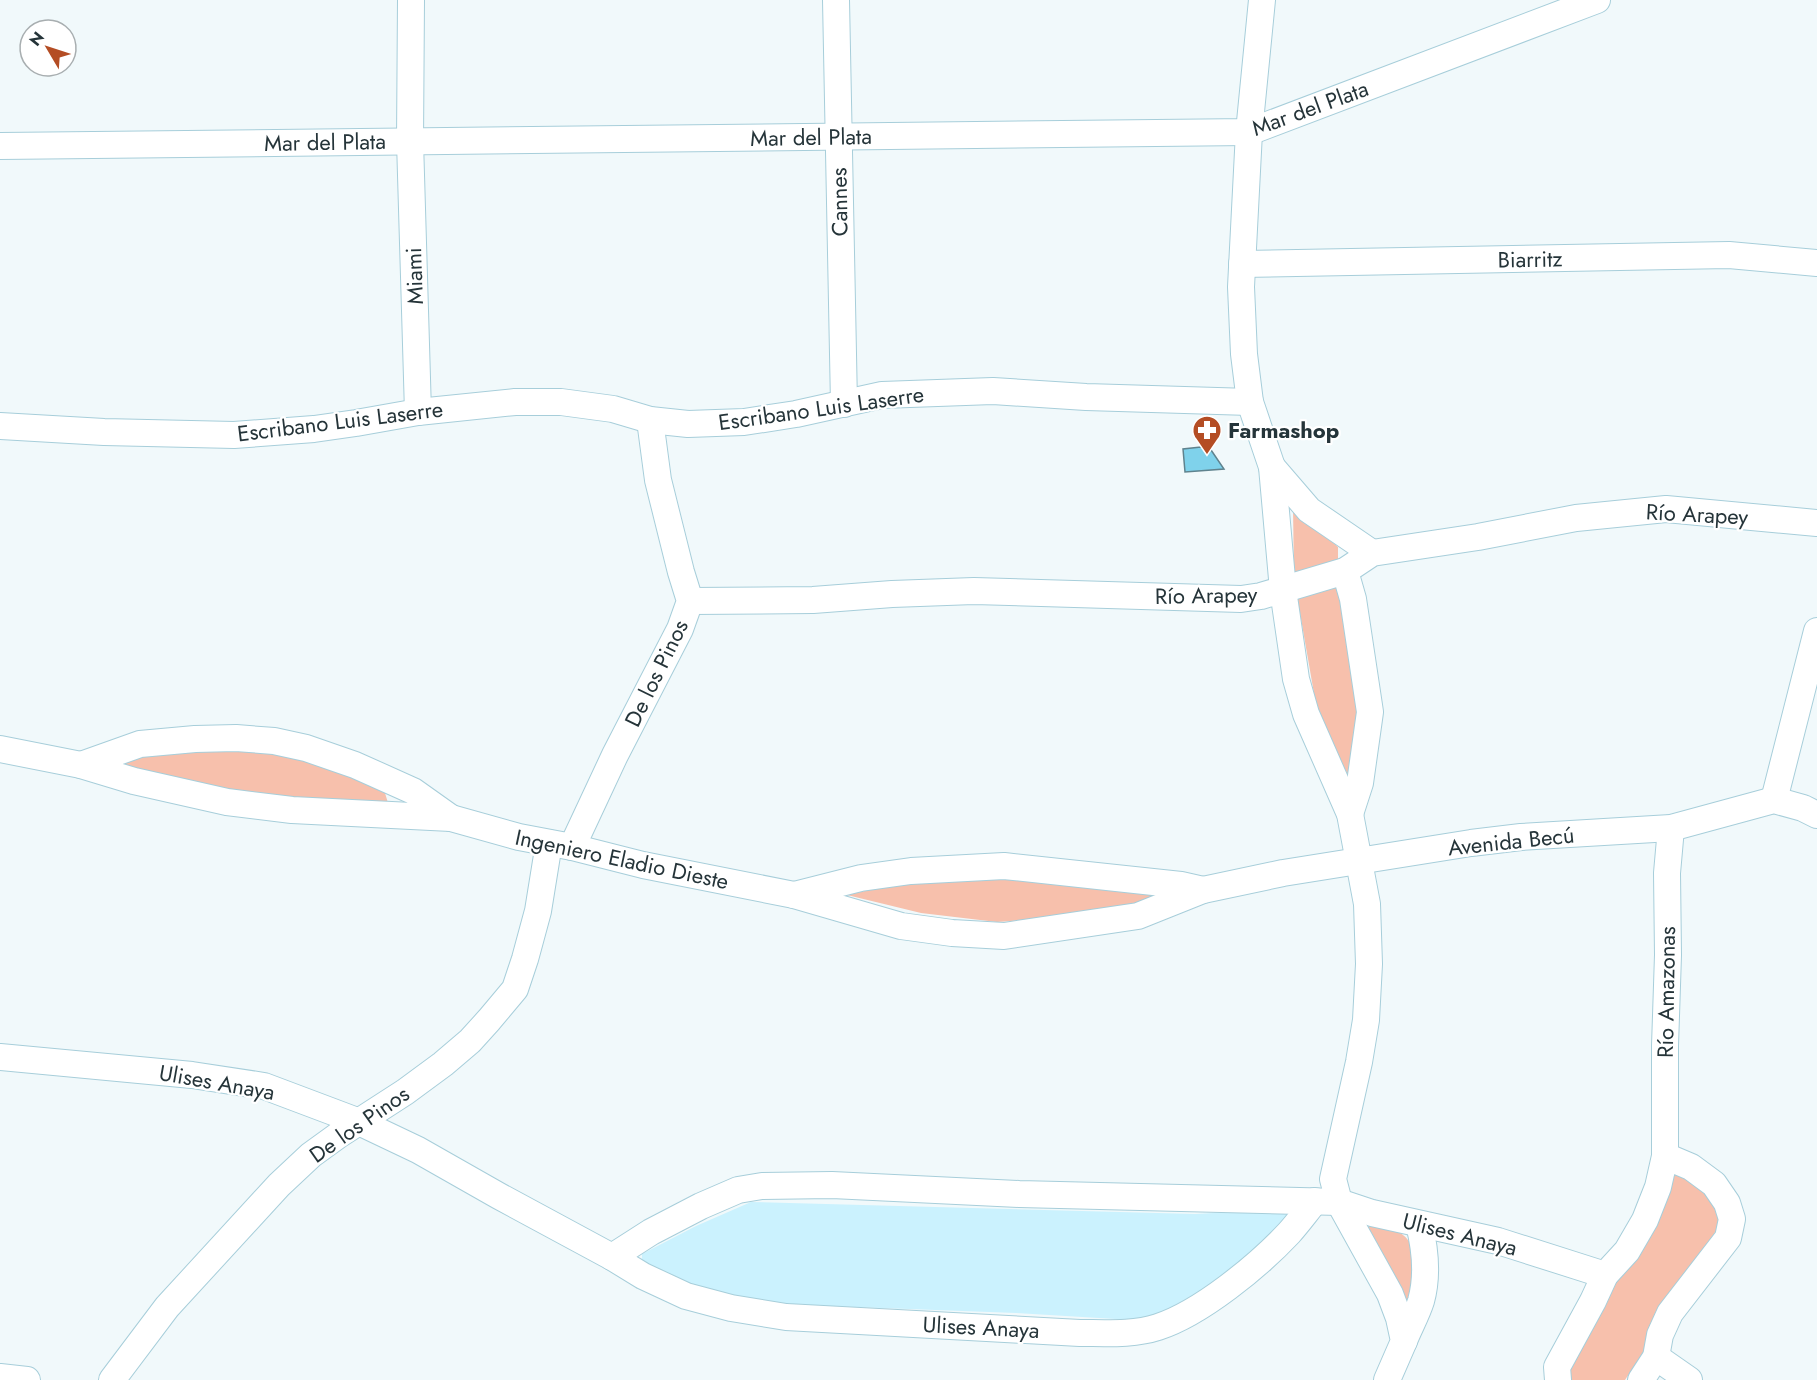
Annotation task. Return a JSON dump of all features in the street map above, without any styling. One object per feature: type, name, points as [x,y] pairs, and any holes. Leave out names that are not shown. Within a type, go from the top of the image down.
[{"type":"street","name":"Miami","points":[[411,0],[410,141],[418,412]]},
{"type":"street","name":"Cannes","points":[[836,0],[844,404]]},
{"type":"street","points":[[1263,0],[1249,132],[1242,264],[1244,354],[1250,402],[1272,467],[1283,590],[1296,679],[1306,714],[1350,814],[1367,916],[1369,964],[1366,1020],[1359,1062],[1327,1202],[1390,1294],[1400,1318],[1404,1341]]},
{"type":"street","name":"Mar del Plata","points":[[0,147],[1249,132],[1597,0]]},
{"type":"street","name":"Biarritz","points":[[1242,264],[1729,255],[1817,262]]},
{"type":"street","name":"Escribano Luis Laserre","points":[[0,426],[104,432],[234,435],[314,429],[418,412],[515,402],[561,402],[613,409],[650,420],[688,424],[744,423],[882,395],[993,391],[1086,398],[1250,402]]},
{"type":"street","name":"De los Pinos","points":[[112,1380],[168,1307],[279,1185],[311,1155],[357,1121],[405,1092],[470,1041],[514,989],[561,845],[620,745],[681,629],[690,601],[658,480],[650,420]]},
{"type":"street","points":[[1272,467],[1309,510],[1372,553]]},
{"type":"street","name":"Río Arapey","points":[[690,601],[813,600],[975,591],[1241,599],[1283,590],[1345,571],[1372,553],[1576,518],[1666,509],[1817,523]]},
{"type":"street","points":[[1345,571],[1353,599],[1370,712],[1360,783],[1350,814]]},
{"type":"street","points":[[1817,632],[1774,800],[1803,808],[1817,815]]},
{"type":"street","name":"Ingeniero Eladio Dieste","points":[[81,765],[140,744],[226,739],[274,741],[306,748],[355,765],[413,790],[451,818]]},
{"type":"street","name":"Ingeniero Eladio Dieste","points":[[0,749],[81,765],[134,781],[227,802],[292,810],[451,818],[519,837],[643,865],[794,895],[901,926],[952,933],[1004,936],[1138,916],[1203,890]]},
{"type":"street","name":"Avenida Becú","points":[[1203,890],[1359,860],[1521,837],[1671,828],[1774,800]]},
{"type":"street","name":"Río Amazonas","points":[[1558,1380],[1557,1367],[1605,1275],[1627,1251],[1645,1220],[1658,1187],[1665,1156],[1667,873],[1671,828]]},
{"type":"street","name":"Ingeniero Eladio Dieste","points":[[794,895],[861,878],[911,871],[1004,866],[1181,885],[1203,890]]},
{"type":"street","name":"Ulises Anaya","points":[[0,1057],[192,1075],[264,1086],[357,1121],[418,1150],[643,1276],[686,1296],[731,1308],[786,1317],[1114,1333],[1157,1327],[1192,1311],[1211,1298],[1247,1271],[1327,1202]]},
{"type":"street","points":[[1641,1380],[1656,1357],[1660,1335],[1671,1313],[1728,1238],[1732,1219],[1727,1203],[1714,1184],[1691,1167],[1665,1156]]},
{"type":"street","name":"Ulises Anaya","points":[[612,1257],[651,1232],[738,1190],[762,1186],[832,1185],[996,1193],[1327,1202],[1498,1241],[1605,1275]]},
{"type":"street","points":[[1388,1380],[1421,1301],[1425,1280],[1424,1244],[1419,1224]]},
{"type":"street","points":[[1656,1357],[1689,1380]]},
{"type":"street","points":[[0,1377],[27,1380]]},
{"type":"shaded area","points":[[1293,507],[1338,547],[1338,562],[1294,576]]},
{"type":"shaded area","points":[[1331,582],[1344,591],[1357,686],[1356,738],[1349,776],[1328,742],[1315,699],[1297,596]]},
{"type":"shaded area","points":[[259,748],[322,761],[385,793],[388,803],[281,799],[192,785],[124,769],[127,759],[184,749]]},
{"type":"shaded area","points":[[987,875],[1168,893],[1123,910],[997,922],[921,913],[847,895],[909,881]]},
{"type":"shaded area","points":[[1679,1170],[1707,1192],[1712,1199],[1719,1226],[1650,1335],[1644,1351],[1625,1380],[1571,1380],[1569,1363],[1673,1172]]},
{"type":"shaded area","points":[[751,1202],[1195,1214],[1284,1209],[1292,1217],[1220,1280],[1158,1315],[1132,1320],[801,1305],[748,1299],[701,1288],[666,1274],[642,1260],[642,1254],[696,1226]]},
{"type":"shaded area","points":[[1368,1225],[1397,1231],[1411,1245],[1415,1263],[1410,1302],[1405,1299]]},
{"type":"building","points":[[1201,447],[1211,450],[1224,469],[1185,472],[1183,449]]},
{"type":"place","name":"Farmashop","points":[[1207,456]]}]
